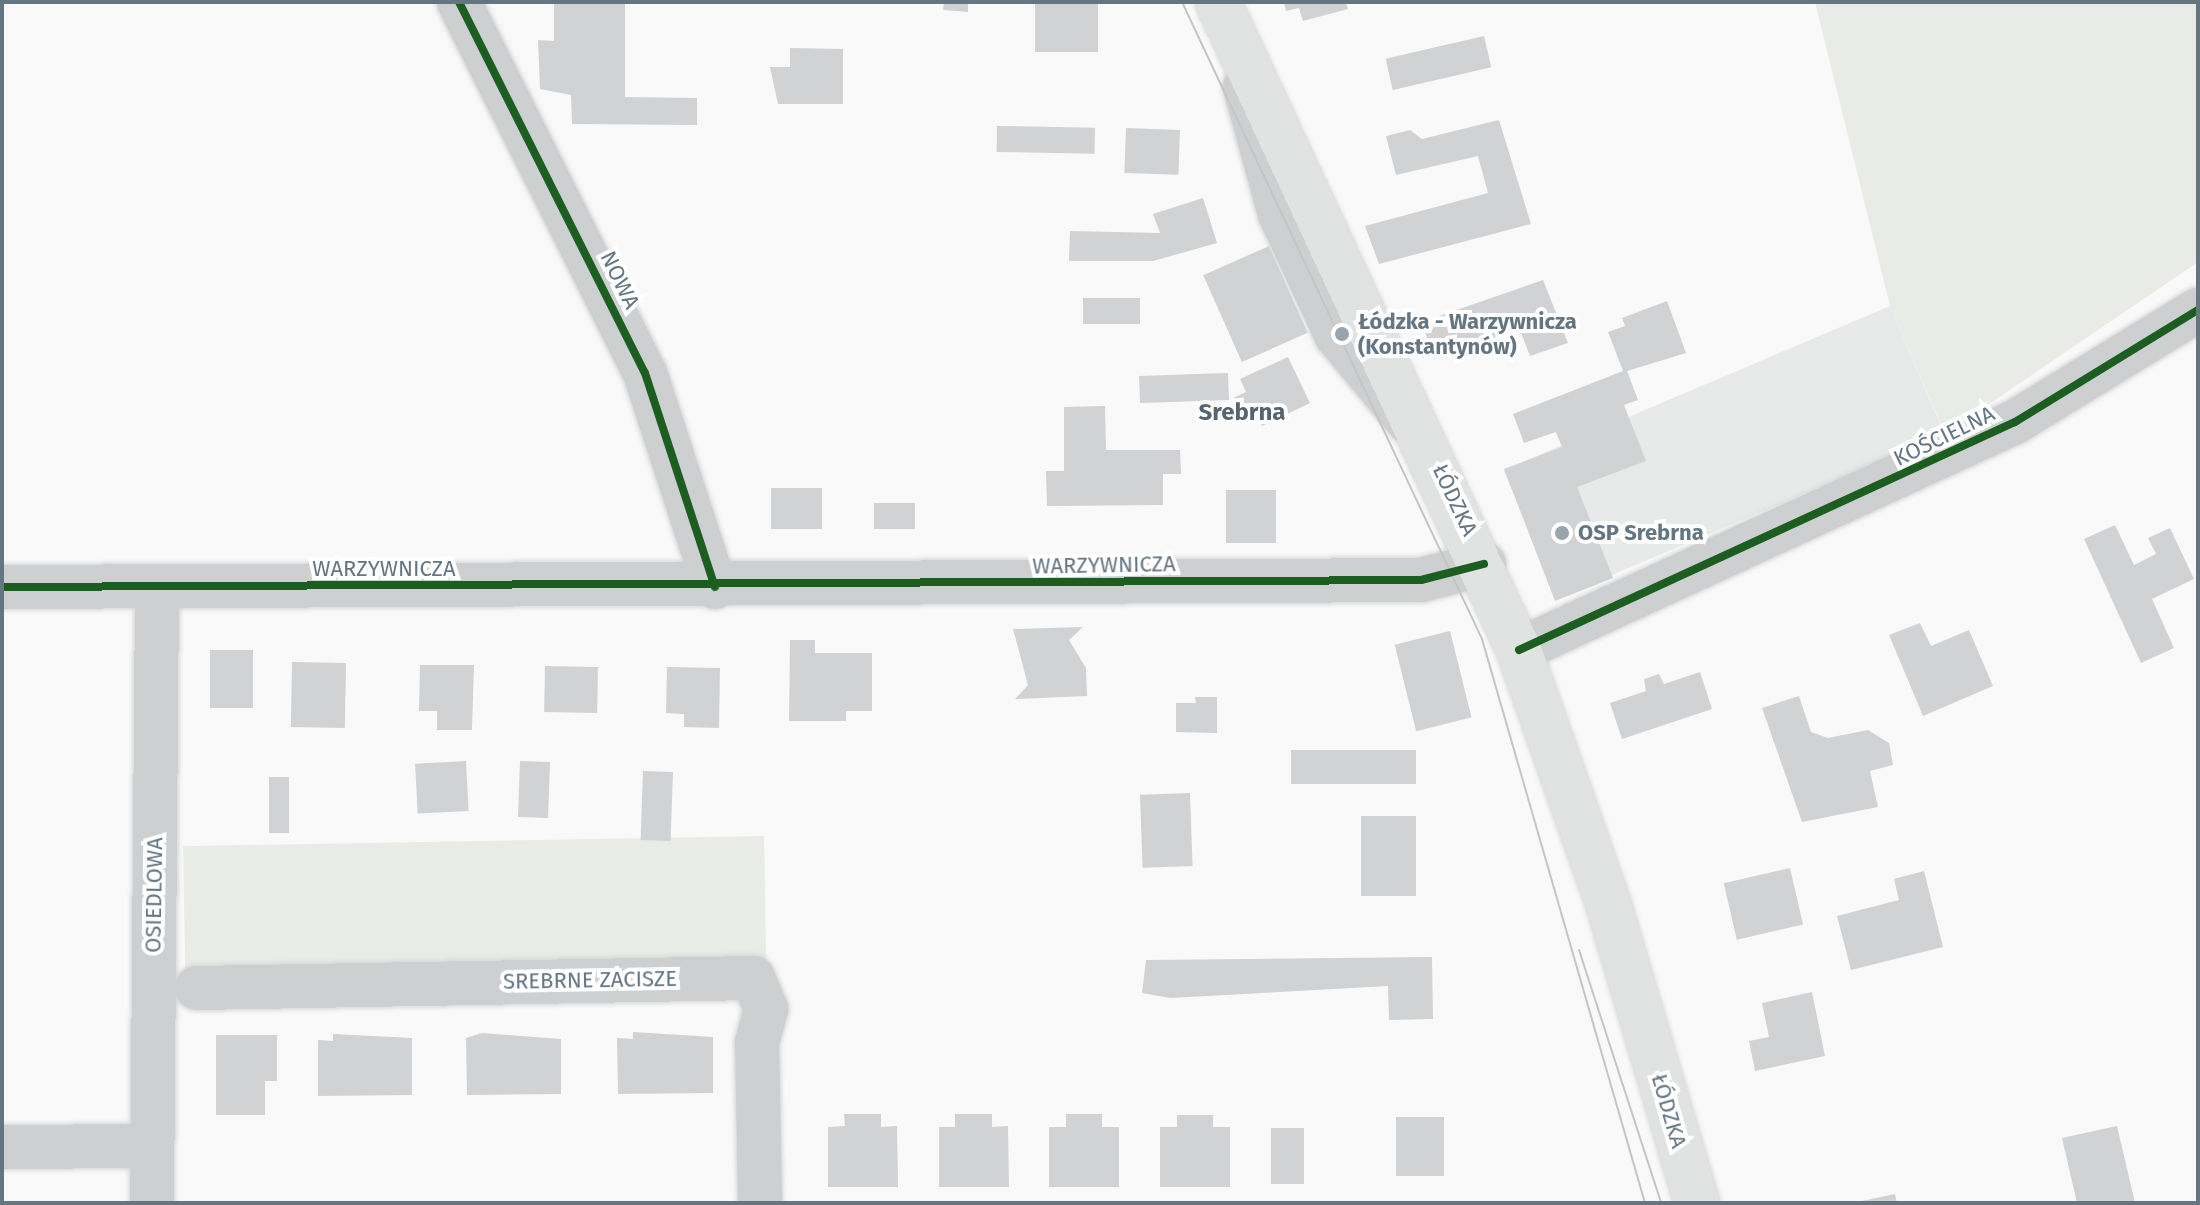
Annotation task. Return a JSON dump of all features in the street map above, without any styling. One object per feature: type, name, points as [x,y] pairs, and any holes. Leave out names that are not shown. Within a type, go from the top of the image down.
[{"type":"main road","name":"ŁÓDZKA","points":[[1224,14],[1430,445],[1519,650],[1604,891],[1697,1203]]},
{"type":"street","name":"NOWA","points":[[459,2],[645,373],[715,587]]},
{"type":"street","name":"KOŚCIELNA","points":[[1519,650],[2015,422],[2198,310]]},
{"type":"street","name":"WARZYWNICZA","points":[[2,587],[715,587],[1421,580],[1484,564]]},
{"type":"street","name":"OSIEDLOWA","points":[[152,1203],[157,587]]},
{"type":"street","name":"SREBRNE ZACISZE","points":[[197,988],[739,977],[762,987],[766,1009],[757,1043],[760,1203]]},
{"type":"street","points":[[2,1147],[152,1146]]},
{"type":"shaded area","points":[[1815,2],[2198,2],[2198,262],[1945,434],[1890,306]]},
{"type":"shaded area","points":[[1890,306],[1944,434],[1558,598],[1503,470]]},
{"type":"shaded area","points":[[764,836],[766,961],[185,971],[183,846]]},
{"type":"building","points":[[554,2],[625,2],[625,97],[697,98],[697,125],[572,124],[571,95],[540,89],[538,40],[554,41]]},
{"type":"building","points":[[944,2],[968,2],[968,12],[943,10]]},
{"type":"building","points":[[1035,2],[1098,2],[1098,52],[1035,52]]},
{"type":"building","points":[[1284,2],[1346,2],[1348,9],[1303,21],[1299,8],[1286,11]]},
{"type":"building","points":[[1484,36],[1491,67],[1393,90],[1386,59]]},
{"type":"building","points":[[790,48],[843,49],[843,104],[778,104],[770,67],[790,67]]},
{"type":"building","points":[[1499,120],[1531,224],[1379,264],[1365,226],[1488,193],[1478,156],[1396,175],[1386,136],[1410,130],[1422,139]]},
{"type":"building","points":[[997,126],[1095,128],[1095,154],[997,152]]},
{"type":"building","points":[[1126,128],[1180,130],[1178,175],[1124,173]]},
{"type":"building","points":[[1203,198],[1217,243],[1153,261],[1069,261],[1070,231],[1160,233],[1153,214]]},
{"type":"building","points":[[1269,246],[1308,333],[1242,362],[1203,275]]},
{"type":"building","points":[[1543,280],[1568,343],[1530,356],[1520,330],[1434,359],[1422,322]]},
{"type":"building","points":[[1083,298],[1140,298],[1140,324],[1083,324]]},
{"type":"building","points":[[1667,301],[1686,353],[1627,371],[1638,400],[1624,405],[1646,461],[1577,487],[1613,578],[1555,601],[1504,469],[1562,447],[1556,432],[1524,443],[1513,414],[1623,371],[1608,332],[1625,326],[1622,318]]},
{"type":"building","points":[[1288,357],[1310,403],[1262,426],[1256,414],[1243,420],[1233,398],[1246,392],[1240,379]]},
{"type":"building","points":[[1228,373],[1229,400],[1140,403],[1139,376]]},
{"type":"building","points":[[1105,406],[1106,450],[1180,450],[1181,474],[1163,474],[1163,505],[1047,506],[1046,471],[1064,471],[1064,407]]},
{"type":"building","points":[[771,488],[822,488],[822,529],[771,529]]},
{"type":"building","points":[[1226,490],[1276,490],[1276,543],[1226,543]]},
{"type":"building","points":[[874,503],[915,503],[915,529],[874,529]]},
{"type":"building","points":[[2115,525],[2134,565],[2156,554],[2148,538],[2170,528],[2194,579],[2152,599],[2174,648],[2141,663],[2084,539]]},
{"type":"building","points":[[1920,623],[1931,646],[1969,630],[1993,686],[1923,716],[1889,635]]},
{"type":"building","points":[[1083,627],[1069,640],[1086,668],[1087,696],[1015,699],[1028,685],[1013,629]]},
{"type":"building","points":[[1450,631],[1472,717],[1416,731],[1395,645]]},
{"type":"building","points":[[790,640],[815,640],[815,653],[872,653],[872,711],[846,711],[846,721],[789,721]]},
{"type":"building","points":[[210,650],[253,650],[253,708],[210,708]]},
{"type":"building","points":[[292,662],[346,663],[345,728],[291,727]]},
{"type":"building","points":[[420,665],[474,665],[472,730],[437,730],[437,711],[419,711]]},
{"type":"building","points":[[545,666],[598,667],[597,713],[544,712]]},
{"type":"building","points":[[667,667],[720,668],[719,728],[684,727],[684,714],[666,713]]},
{"type":"building","points":[[1700,672],[1712,709],[1622,739],[1610,703],[1646,691],[1644,679],[1659,674],[1664,684]]},
{"type":"building","points":[[1799,696],[1811,732],[1828,738],[1868,730],[1889,743],[1893,765],[1870,771],[1878,807],[1802,822],[1762,708]]},
{"type":"building","points":[[1195,697],[1217,697],[1217,733],[1176,732],[1176,703],[1196,703]]},
{"type":"building","points":[[1291,750],[1416,750],[1416,784],[1291,784]]},
{"type":"building","points":[[466,761],[469,811],[418,814],[415,764]]},
{"type":"building","points":[[520,761],[550,762],[548,818],[518,817]]},
{"type":"building","points":[[643,771],[673,772],[671,841],[641,840]]},
{"type":"building","points":[[269,777],[289,777],[289,833],[269,833]]},
{"type":"building","points":[[1190,793],[1193,866],[1143,868],[1140,795]]},
{"type":"building","points":[[1361,816],[1416,816],[1416,896],[1361,896]]},
{"type":"building","points":[[1790,868],[1803,925],[1737,940],[1724,883]]},
{"type":"building","points":[[1924,871],[1943,947],[1851,970],[1837,916],[1899,900],[1894,879]]},
{"type":"building","points":[[1432,957],[1433,1019],[1389,1020],[1388,986],[1170,998],[1142,993],[1146,960]]},
{"type":"building","points":[[1812,992],[1825,1056],[1755,1071],[1749,1041],[1769,1037],[1762,1003]]},
{"type":"building","points":[[633,1032],[713,1037],[713,1093],[618,1094],[617,1038],[633,1039]]},
{"type":"building","points":[[482,1033],[561,1039],[561,1094],[467,1095],[466,1038]]},
{"type":"building","points":[[333,1034],[412,1038],[412,1095],[318,1096],[318,1040],[333,1041]]},
{"type":"building","points":[[216,1035],[277,1035],[277,1081],[265,1081],[265,1115],[216,1115]]},
{"type":"building","points":[[844,1114],[881,1114],[881,1127],[897,1126],[898,1187],[828,1187],[828,1127],[845,1126]]},
{"type":"building","points":[[955,1114],[992,1114],[992,1127],[1008,1126],[1009,1187],[939,1187],[939,1127],[955,1127]]},
{"type":"building","points":[[1066,1114],[1102,1114],[1102,1127],[1119,1127],[1119,1187],[1049,1187],[1049,1127],[1066,1127]]},
{"type":"building","points":[[1177,1115],[1213,1115],[1213,1127],[1230,1127],[1230,1187],[1160,1187],[1160,1127],[1177,1127]]},
{"type":"building","points":[[1396,1117],[1444,1117],[1444,1176],[1396,1176]]},
{"type":"building","points":[[2117,1126],[2135,1203],[2077,1203],[2062,1138]]},
{"type":"building","points":[[1271,1128],[1304,1128],[1304,1184],[1271,1184]]},
{"type":"building","points":[[1895,1194],[1897,1203],[1857,1203],[1857,1202]]},
{"type":"tram line","points":[[1182,2],[1482,639],[1645,1203]]},
{"type":"tram line","points":[[1579,950],[1661,1203]]},
{"type":"cycle path","points":[[459,2],[645,373],[715,587]]},
{"type":"cycle path","points":[[1519,650],[2015,422],[2198,310]]},
{"type":"cycle path","points":[[2,587],[1421,580],[1484,564]]},
{"type":"place","name":"Łódzka - Warzywnicza (Konstantynów)","points":[[1342,334]]},
{"type":"place","name":"OSP Srebrna","points":[[1562,533]]},
{"type":"district","name":"Srebrna","points":[[1242,413]]}]
